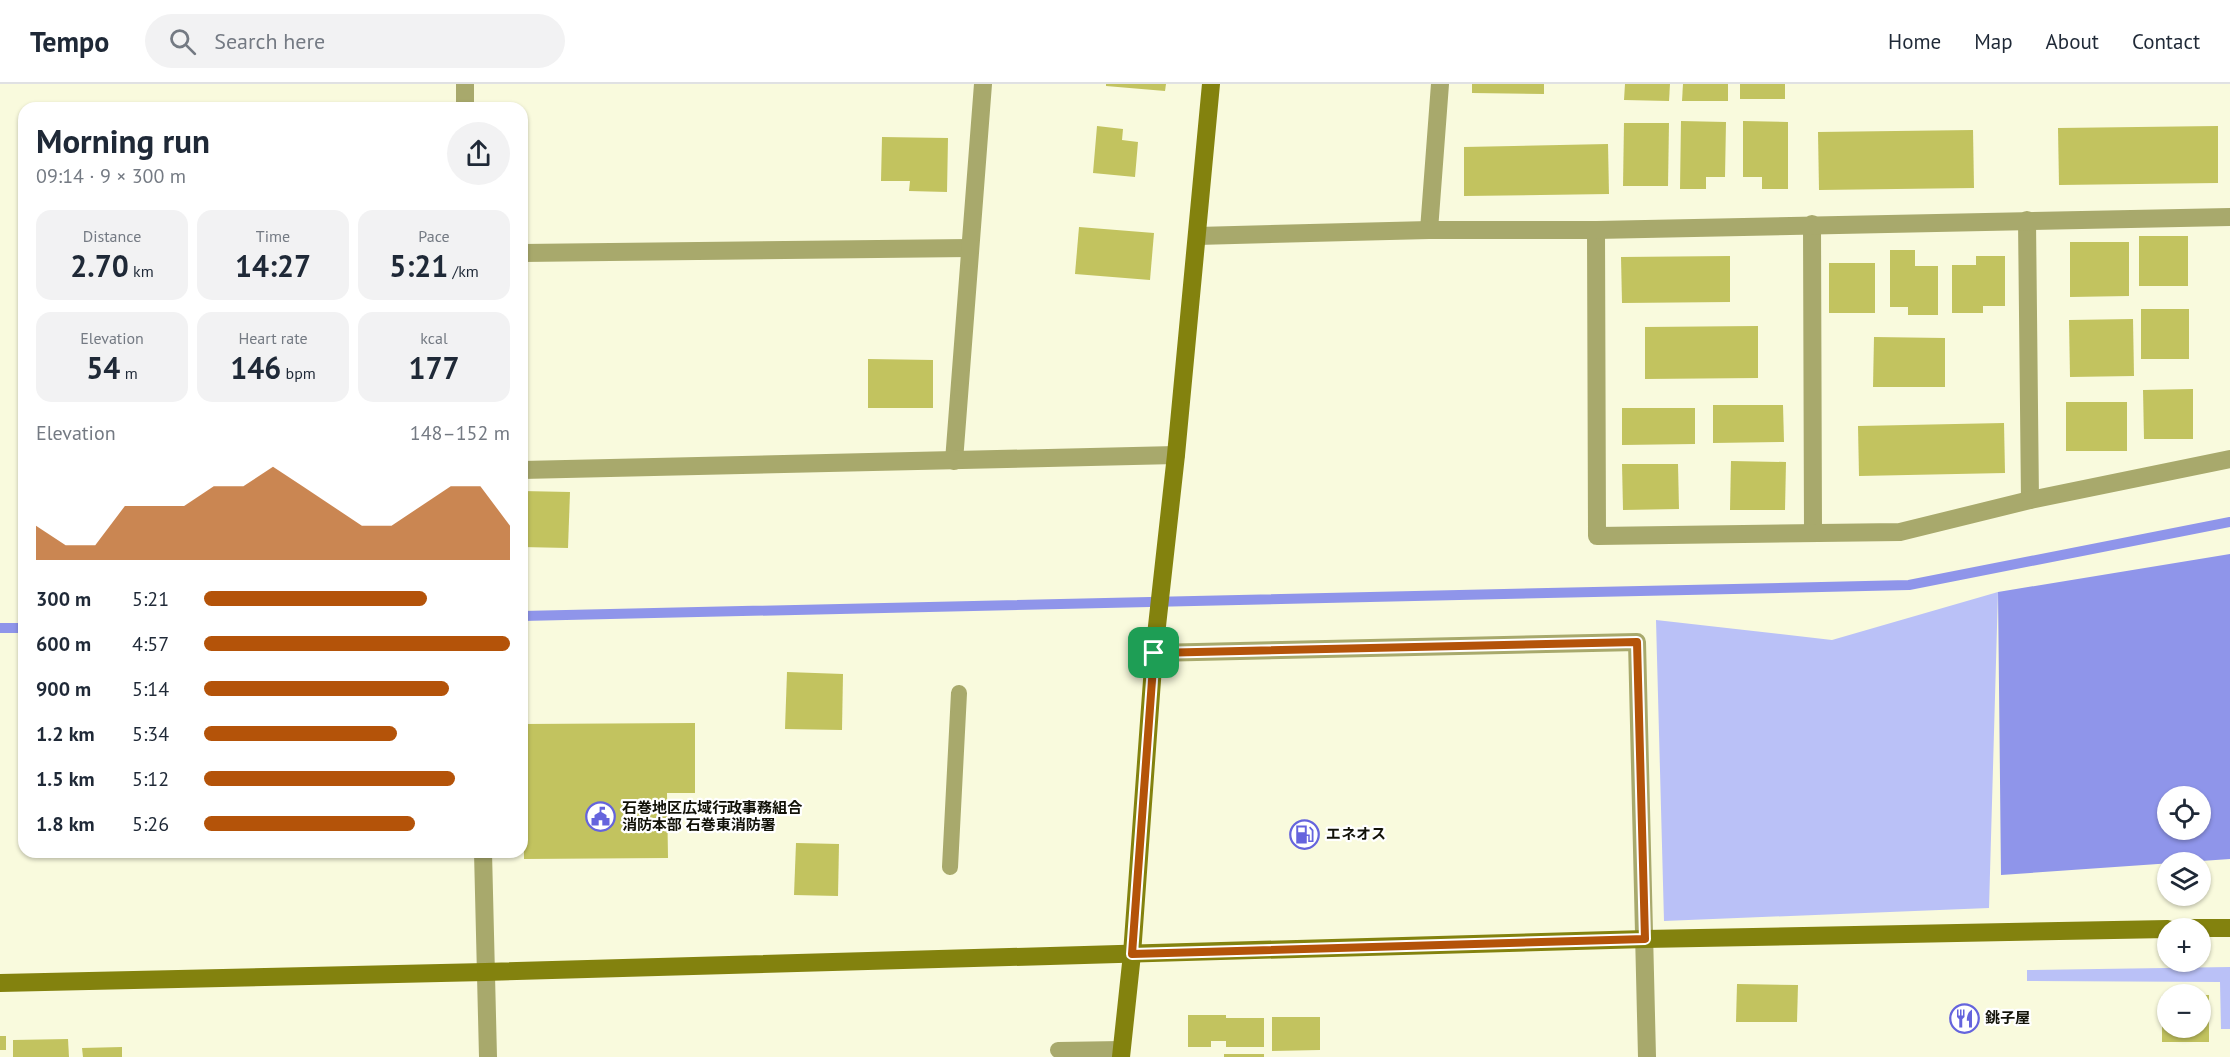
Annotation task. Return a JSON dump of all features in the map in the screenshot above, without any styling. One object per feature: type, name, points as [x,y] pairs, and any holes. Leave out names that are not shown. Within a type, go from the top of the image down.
[{"type":"street","points":[[465,84],[465,102]]},
{"type":"street","points":[[954,461],[983,84]]},
{"type":"street","points":[[1122,1053],[1132,954],[1154,653],[1176,455],[1211,84]]},
{"type":"street","points":[[1429,230],[1440,84]]},
{"type":"street","points":[[1197,236],[2230,217]]},
{"type":"street","points":[[2027,220],[2030,500]]},
{"type":"street","points":[[1812,224],[1814,534]]},
{"type":"street","points":[[1596,230],[1598,536],[1900,532],[2030,500],[2230,459]]},
{"type":"street","points":[[528,253],[970,248]]},
{"type":"street","points":[[528,470],[1176,455]]},
{"type":"street","points":[[1154,653],[1637,642],[1647,1057]]},
{"type":"street","points":[[483,858],[488,1057]]},
{"type":"street","points":[[2211,928],[2230,928]]},
{"type":"street","points":[[0,983],[485,972],[1645,939],[2157,929]]},
{"type":"lane","points":[[950,867],[959,693]]},
{"type":"lane","points":[[1058,1050],[1122,1053]]},
{"type":"shaded area","points":[[2230,554],[2230,859],[2211,860],[2211,852],[2157,852],[2157,864],[2001,875],[1998,592]]},
{"type":"shaded area","points":[[1998,592],[1989,908],[1664,921],[1656,620],[1832,640]]},
{"type":"shaded area","points":[[2211,967],[2230,967],[2230,1029],[2221,1029],[2220,982],[2027,981],[2027,970],[2157,968],[2157,972],[2211,972]]},
{"type":"building","points":[[1106,84],[1166,84],[1165,91],[1106,86]]},
{"type":"building","points":[[1472,84],[1544,84],[1544,94],[1472,93]]},
{"type":"building","points":[[1625,84],[1670,84],[1669,101],[1624,100]]},
{"type":"building","points":[[1683,84],[1728,84],[1728,101],[1682,101]]},
{"type":"building","points":[[1740,84],[1785,84],[1785,99],[1740,99]]},
{"type":"building","points":[[1681,121],[1726,122],[1725,177],[1706,177],[1706,189],[1680,189]]},
{"type":"building","points":[[1743,121],[1788,122],[1788,189],[1762,189],[1762,177],[1743,177]]},
{"type":"building","points":[[1624,123],[1669,123],[1668,186],[1623,186]]},
{"type":"building","points":[[1097,126],[1123,129],[1122,140],[1138,142],[1135,177],[1093,173]]},
{"type":"building","points":[[2218,126],[2218,183],[2059,185],[2058,128]]},
{"type":"building","points":[[1973,130],[1974,188],[1819,190],[1818,132]]},
{"type":"building","points":[[882,137],[948,138],[947,192],[909,191],[910,181],[881,181]]},
{"type":"building","points":[[1608,144],[1609,194],[1464,196],[1464,147]]},
{"type":"building","points":[[1079,227],[1154,233],[1150,280],[1075,274]]},
{"type":"building","points":[[2139,236],[2188,236],[2188,286],[2139,286]]},
{"type":"building","points":[[2070,242],[2129,242],[2129,296],[2070,297]]},
{"type":"building","points":[[1890,250],[1915,250],[1915,266],[1938,266],[1938,315],[1908,315],[1908,307],[1890,307]]},
{"type":"building","points":[[1730,256],[1730,302],[1622,303],[1621,257]]},
{"type":"building","points":[[1976,256],[2005,256],[2005,306],[1983,306],[1983,313],[1952,313],[1952,265],[1976,265]]},
{"type":"building","points":[[1829,263],[1875,263],[1875,313],[1829,313]]},
{"type":"building","points":[[2141,309],[2189,309],[2189,359],[2141,359]]},
{"type":"building","points":[[2133,319],[2134,376],[2070,377],[2069,320]]},
{"type":"building","points":[[1758,326],[1758,378],[1645,379],[1645,327]]},
{"type":"building","points":[[1874,337],[1945,338],[1945,387],[1873,387]]},
{"type":"building","points":[[868,359],[933,360],[933,408],[868,408]]},
{"type":"building","points":[[2193,389],[2193,439],[2144,439],[2143,390]]},
{"type":"building","points":[[2066,402],[2127,402],[2127,451],[2066,451]]},
{"type":"building","points":[[1713,405],[1783,405],[1784,442],[1713,443]]},
{"type":"building","points":[[1622,408],[1695,408],[1695,444],[1622,445]]},
{"type":"building","points":[[2004,423],[2005,473],[1859,476],[1858,426]]},
{"type":"building","points":[[1731,461],[1786,462],[1785,510],[1730,510]]},
{"type":"building","points":[[1622,464],[1678,464],[1679,509],[1623,510]]},
{"type":"building","points":[[528,491],[570,492],[568,548],[528,547]]},
{"type":"building","points":[[787,672],[843,674],[842,730],[785,729]]},
{"type":"building","points":[[695,723],[695,793],[667,793],[668,858],[524,859],[528,858],[528,724]]},
{"type":"building","points":[[796,843],[839,844],[838,896],[794,895]]},
{"type":"building","points":[[1737,984],[1798,985],[1797,1022],[1736,1022]]},
{"type":"building","points":[[1188,1015],[1264,1018],[1264,1047],[1226,1047],[1226,1041],[1211,1041],[1211,1047],[1188,1047]]},
{"type":"building","points":[[1272,1017],[1320,1017],[1320,1050],[1272,1051]]},
{"type":"building","points":[[0,1036],[6,1036],[6,1050],[0,1050]]},
{"type":"building","points":[[2162,1038],[2209,1038],[2209,1042],[2162,1042]]},
{"type":"building","points":[[68,1039],[69,1057],[13,1057],[13,1040]]},
{"type":"building","points":[[122,1047],[122,1057],[83,1057],[82,1048]]},
{"type":"building","points":[[1224,1054],[1264,1054],[1264,1057],[1224,1057]]},
{"type":"waterway","points":[[528,616],[1909,585],[2230,522]]},
{"type":"waterway","points":[[0,628],[18,628]]},
{"type":"place","name":"石巻地区広域行政事務組合 消防本部 石巻東消防署","points":[[601,817]]},
{"type":"place","name":"エネオス","points":[[1305,834]]},
{"type":"place","name":"銚子屋","points":[[1964,1018]]},
{"type":"route","points":[[1637,642],[1645,939],[1132,954],[1154,653],[1637,642]]}]
